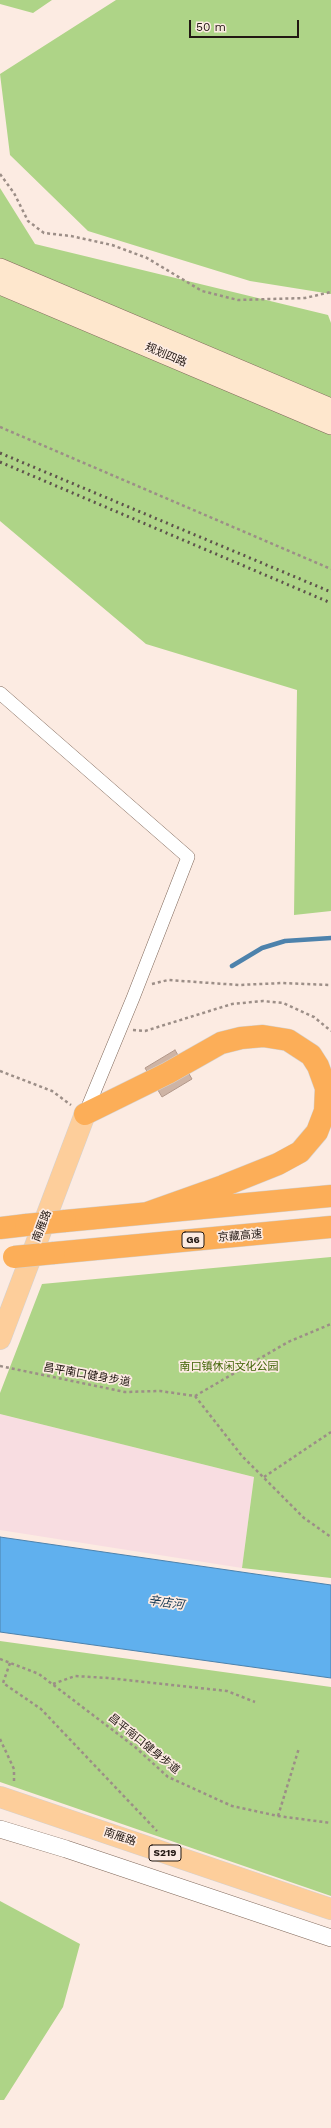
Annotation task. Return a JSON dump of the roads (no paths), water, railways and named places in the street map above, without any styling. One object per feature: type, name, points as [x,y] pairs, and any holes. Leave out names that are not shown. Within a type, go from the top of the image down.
[{"type":"highway","points":[[85,1114],[161,1076],[221,1043],[241,1038],[263,1036],[288,1040],[311,1055],[318,1066],[326,1088],[325,1111],[317,1132],[300,1152],[278,1164],[223,1186],[147,1213]]},
{"type":"highway","points":[[0,1228],[331,1196]]},
{"type":"highway","name":"京藏高速","points":[[7,1258],[331,1227]]},
{"type":"main road","name":"规划四路","points":[[0,268],[331,408]]},
{"type":"main road","name":"规划四路","points":[[0,285],[331,425]]},
{"type":"main road","name":"南雁路","points":[[0,1339],[85,1114]]},
{"type":"main road","name":"南雁路","points":[[7,1799],[331,1909]]},
{"type":"street","points":[[0,693],[188,857],[138,987],[85,1114]]},
{"type":"street","points":[[0,1829],[66,1849],[331,1938]]},
{"type":"water","name":"辛店河","points":[[0,1537],[331,1585],[331,1678],[0,1632]]},
{"type":"waterway","points":[[232,966],[262,948],[285,941],[331,938]]},
{"type":"railway","points":[[0,453],[331,592]]},
{"type":"railway","points":[[0,462],[331,603]]},
{"type":"park label","name":"南口镇休闲文化公园","points":[[229,1367]]}]
